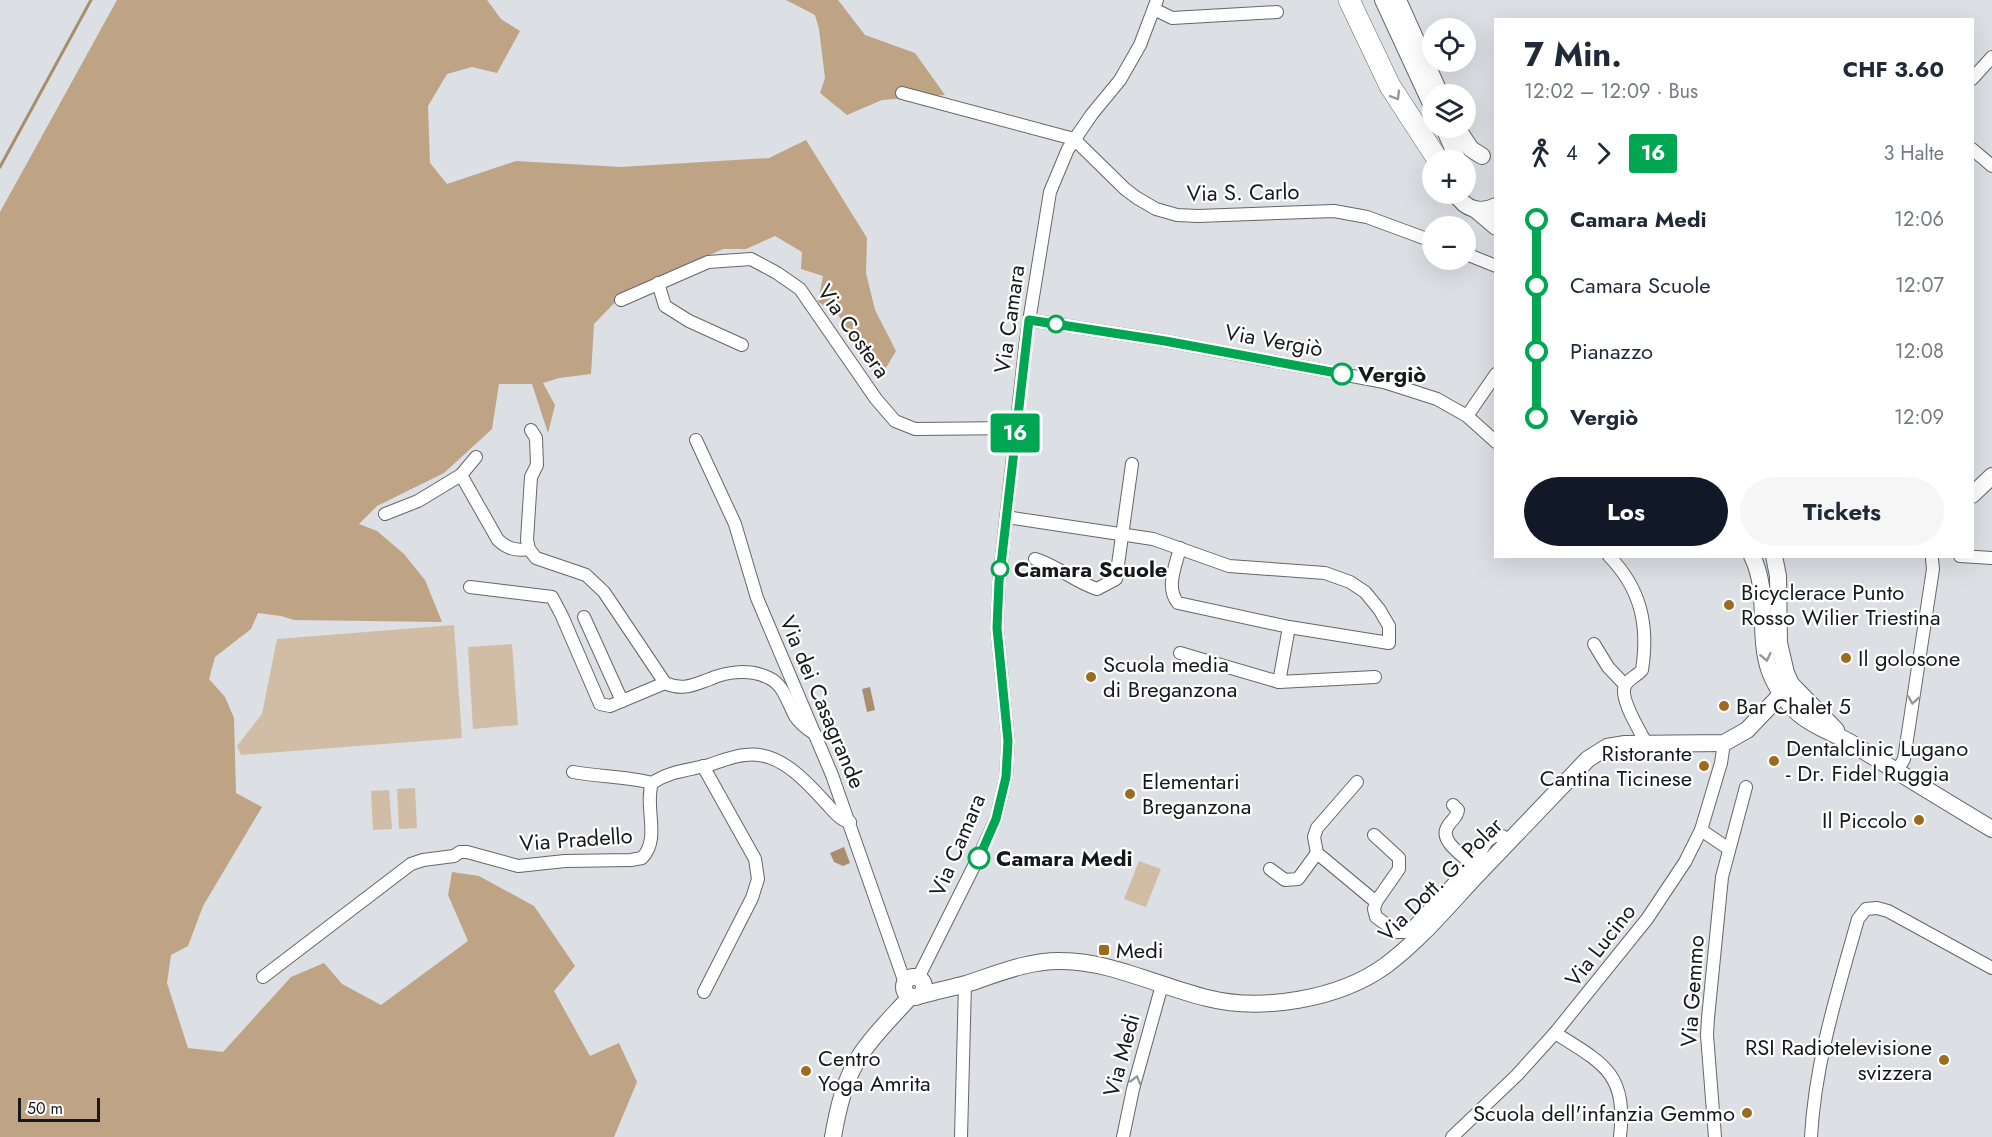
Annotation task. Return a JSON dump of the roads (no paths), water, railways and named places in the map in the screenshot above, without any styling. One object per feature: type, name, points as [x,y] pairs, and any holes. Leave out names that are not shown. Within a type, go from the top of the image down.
[{"type":"highway","points":[[1349,0],[1390,86],[1432,150]]},
{"type":"street","points":[[1383,0],[1422,84]]},
{"type":"street","points":[[1398,0],[1436,84]]},
{"type":"street","points":[[1156,5],[1172,18],[1277,12]]},
{"type":"street","name":"Via Camara","points":[[914,988],[996,819],[1006,777],[1008,741],[997,628],[999,582],[1029,320],[1050,192],[1068,149],[1092,114],[1120,80],[1140,45],[1156,5]]},
{"type":"street","points":[[1974,77],[1992,57]]},
{"type":"street","name":"Via S. Carlo","points":[[902,93],[1074,140],[1125,189],[1156,209],[1177,215],[1334,211],[1367,217],[1422,237]]},
{"type":"street","points":[[1463,138],[1481,159]]},
{"type":"street","points":[[1974,151],[1992,166]]},
{"type":"street","points":[[1464,204],[1476,210],[1494,225]]},
{"type":"street","points":[[1476,210],[1494,207]]},
{"type":"street","points":[[1476,258],[1494,265]]},
{"type":"street","name":"Via Costera","points":[[621,300],[708,262],[751,260],[777,273],[800,289],[876,399],[895,421],[915,429],[1016,428]]},
{"type":"street","points":[[658,283],[665,306],[690,321],[742,345]]},
{"type":"street","name":"Via Vergiò","points":[[1029,320],[1165,341],[1384,381],[1437,399],[1467,416],[1494,440]]},
{"type":"street","points":[[1467,416],[1494,377]]},
{"type":"street","points":[[531,430],[536,438],[537,465],[531,477],[527,540],[529,549],[536,558],[586,575],[604,592],[665,683],[673,687],[693,687],[720,676],[738,672],[757,673],[772,679],[785,695],[795,717],[805,728],[816,735]]},
{"type":"street","name":"Via dei Casagrande","points":[[696,440],[735,524],[757,598],[771,635],[816,735],[914,988]]},
{"type":"street","points":[[385,514],[418,501],[461,475],[476,457]]},
{"type":"street","points":[[1035,559],[1050,564],[1086,586],[1097,589],[1116,579],[1131,464]]},
{"type":"street","points":[[461,475],[498,540],[507,548],[529,549]]},
{"type":"street","points":[[1974,493],[1992,476]]},
{"type":"street","points":[[1006,517],[1153,539],[1180,548],[1228,566],[1325,573],[1350,582],[1365,592],[1389,626],[1389,643],[1289,627],[1178,603],[1172,596],[1171,588],[1180,548]]},
{"type":"street","points":[[1974,557],[1992,558]]},
{"type":"street","points":[[1611,558],[1631,583],[1638,598],[1642,616],[1642,670],[1625,685],[1623,693],[1646,743]]},
{"type":"street","points":[[1754,558],[1762,587],[1765,655],[1769,670],[1786,689],[1799,714],[1848,741],[1992,830]]},
{"type":"street","points":[[1724,743],[1747,730],[1786,689],[1786,673],[1779,643],[1778,576],[1774,558]]},
{"type":"street","points":[[1897,771],[1904,759],[1934,558]]},
{"type":"street","points":[[470,587],[552,597],[600,704],[610,706],[665,683]]},
{"type":"street","points":[[584,617],[622,700]]},
{"type":"street","points":[[1279,682],[1289,627]]},
{"type":"street","points":[[1594,644],[1608,667],[1625,685]]},
{"type":"street","points":[[1180,652],[1279,682],[1375,677]]},
{"type":"street","name":"Via Dott. G. Polar","points":[[914,988],[965,984],[1008,970],[1038,963],[1062,961],[1099,966],[1209,999],[1244,1004],[1275,1003],[1320,996],[1356,982],[1384,966],[1420,936],[1588,759],[1607,747],[1646,743],[1724,743]]},
{"type":"street","name":"Via Lucino","points":[[1452,1137],[1517,1075],[1555,1034],[1647,919],[1685,862],[1701,830],[1721,763],[1724,743]]},
{"type":"street","points":[[573,772],[599,777],[635,778],[652,783],[670,773],[753,754],[778,760],[796,774],[843,821],[850,822]]},
{"type":"street","points":[[703,766],[754,859],[758,879],[752,898],[704,992]]},
{"type":"street","points":[[1357,782],[1317,828],[1314,837],[1317,854],[1376,902]]},
{"type":"street","name":"Via Pradello","points":[[263,977],[416,861],[454,856],[460,852],[518,866],[565,861],[642,858],[651,844],[649,798],[652,783]]},
{"type":"street","name":"Via Gemmo","points":[[1715,1137],[1707,1035],[1722,877],[1746,787]]},
{"type":"street","points":[[1453,804],[1458,810],[1457,816],[1447,827],[1445,834],[1447,841],[1472,864]]},
{"type":"street","points":[[1701,830],[1729,849]]},
{"type":"street","points":[[1374,835],[1399,858],[1399,869],[1376,902],[1374,909],[1376,917],[1397,932],[1404,932],[1413,927],[1472,864],[1487,841],[1494,836],[1502,836],[1509,841]]},
{"type":"street","points":[[1270,869],[1285,880],[1298,879],[1317,854]]},
{"type":"street","points":[[1811,1137],[1812,1114],[1822,1055],[1835,1000],[1858,919],[1866,909],[1876,908],[1888,911],[1992,968]]},
{"type":"street","points":[[961,1137],[965,984]]},
{"type":"street","name":"Via Medi","points":[[1123,1137],[1133,1089],[1162,985]]},
{"type":"street","points":[[833,1137],[843,1093],[854,1067],[868,1044],[914,988]]},
{"type":"street","points":[[1555,1034],[1593,1059],[1614,1079],[1623,1113],[1620,1137]]},
{"type":"waterway","points":[[0,167],[91,0]]},
{"type":"place","name":"Vergiò","points":[[1342,374]]},
{"type":"place","name":"Camara Scuole","points":[[1000,569]]},
{"type":"place","name":"Bicyclerace Punto Rosso Wilier Triestina","points":[[1729,605]]},
{"type":"place","name":"Il golosone","points":[[1846,658]]},
{"type":"place","name":"Scuola media di Breganzona","points":[[1091,677]]},
{"type":"place","name":"Bar Chalet 5","points":[[1724,706]]},
{"type":"place","name":"Dentalclinic Lugano - Dr. Fidel Ruggia","points":[[1774,761]]},
{"type":"place","name":"Ristorante Cantina Ticinese","points":[[1704,766]]},
{"type":"place","name":"Elementari Breganzona","points":[[1130,794]]},
{"type":"place","name":"Il Piccolo","points":[[1919,820]]},
{"type":"place","name":"Camara Medi","points":[[979,858]]},
{"type":"place","name":"Medi","points":[[1104,950]]},
{"type":"place","name":"RSI Radiotelevisione svizzera","points":[[1944,1060]]},
{"type":"place","name":"Centro Yoga Amrita","points":[[806,1071]]},
{"type":"place","name":"Scuola dell'infanzia Gemmo","points":[[1747,1113]]}]
